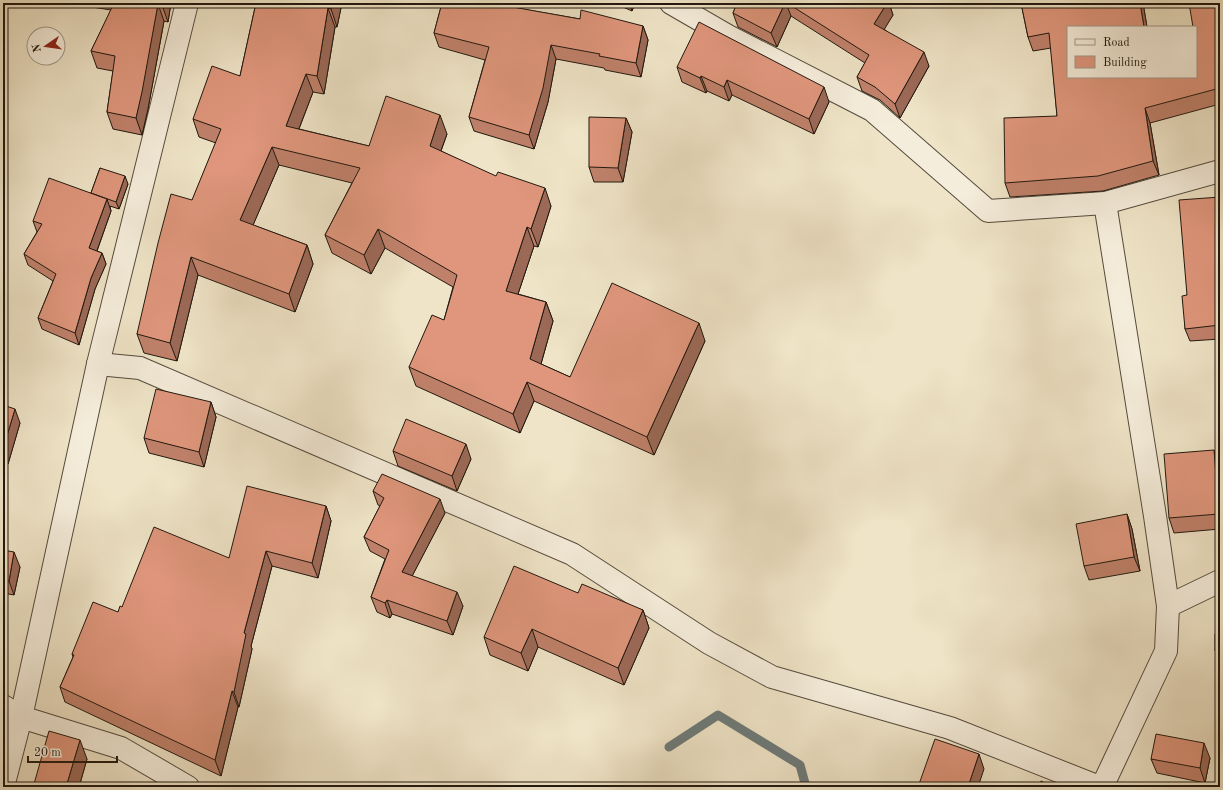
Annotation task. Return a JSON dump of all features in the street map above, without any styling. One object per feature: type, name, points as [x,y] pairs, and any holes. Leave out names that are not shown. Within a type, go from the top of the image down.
[{"type":"street","points":[[3,787],[12,712],[187,3]]},
{"type":"street","points":[[671,3],[728,36],[872,110],[988,211],[1105,203],[1220,171]]},
{"type":"street","points":[[1102,787],[1166,651],[1168,606],[1105,203]]},
{"type":"street","points":[[98,364],[140,368],[572,554],[709,643],[772,677],[950,728],[1099,787]]},
{"type":"street","points":[[1168,606],[1220,581]]},
{"type":"street","points":[[12,712],[121,748],[188,787]]},
{"type":"building","points":[[114,3],[162,3],[162,5],[158,4],[136,118],[107,112],[115,56],[91,51]]},
{"type":"building","points":[[256,3],[332,3],[331,9],[328,8],[317,76],[306,74],[286,126],[369,146],[386,96],[440,115],[430,146],[496,176],[498,172],[545,188],[531,229],[527,227],[506,291],[546,302],[530,359],[570,377],[612,283],[699,323],[647,437],[527,382],[513,414],[409,367],[432,315],[444,320],[457,275],[378,229],[364,255],[325,235],[360,168],[272,147],[240,220],[307,245],[289,294],[191,257],[170,343],[137,334],[171,194],[192,200],[221,129],[193,119],[212,66],[240,76]]},
{"type":"building","points":[[442,3],[496,3],[580,19],[581,10],[643,26],[636,63],[599,56],[600,54],[551,45],[543,88],[529,135],[469,117],[489,47],[434,33]]},
{"type":"building","points":[[737,3],[785,3],[771,33],[733,13]]},
{"type":"building","points":[[787,3],[887,3],[874,24],[924,52],[895,104],[875,87],[857,77],[869,55]]},
{"type":"building","points":[[1021,3],[1140,3],[1144,26],[1067,26],[1067,78],[1197,78],[1197,26],[1193,26],[1189,3],[1220,3],[1220,88],[1145,108],[1153,161],[1098,176],[1005,183],[1004,118],[1057,116],[1049,33],[1028,37]]},
{"type":"building","points":[[699,22],[824,87],[809,119],[727,80],[724,87],[677,67]]},
{"type":"building","points":[[589,117],[626,118],[618,168],[589,167]]},
{"type":"building","points":[[100,168],[125,176],[116,202],[91,193]]},
{"type":"building","points":[[49,178],[107,199],[89,248],[102,253],[91,278],[75,333],[38,318],[56,274],[24,254],[42,224],[33,221]]},
{"type":"building","points":[[1220,197],[1220,325],[1185,329],[1182,296],[1187,295],[1179,200]]},
{"type":"building","points":[[156,389],[211,402],[199,452],[144,438]]},
{"type":"building","points":[[3,405],[15,409],[3,449]]},
{"type":"building","points":[[406,419],[466,444],[452,476],[393,451]]},
{"type":"building","points":[[1214,450],[1219,514],[1169,518],[1164,454]]},
{"type":"building","points":[[382,474],[440,499],[402,572],[457,592],[447,621],[387,600],[385,603],[371,597],[389,550],[364,537],[384,498],[373,491]]},
{"type":"building","points":[[247,486],[326,506],[312,563],[266,551],[244,633],[246,634],[234,692],[232,691],[215,760],[60,687],[74,655],[72,654],[93,602],[118,612],[120,606],[122,607],[154,527],[229,558]]},
{"type":"building","points":[[1127,514],[1134,557],[1084,566],[1076,524]]},
{"type":"building","points":[[3,550],[14,552],[9,581],[3,580]]},
{"type":"building","points":[[514,566],[578,593],[582,584],[643,610],[618,668],[532,629],[521,653],[484,637]]},
{"type":"building","points":[[1215,634],[1220,634],[1220,651],[1215,650]]},
{"type":"building","points":[[49,731],[80,740],[66,787],[40,787],[41,786],[34,784]]},
{"type":"building","points":[[1156,734],[1204,743],[1200,768],[1151,759]]},
{"type":"building","points":[[935,739],[979,754],[968,787],[918,787]]},
{"type":"building","points":[[1041,781],[1053,787],[1039,787]]},
{"type":"waterway","points":[[669,747],[718,715],[800,765],[806,787]]}]
